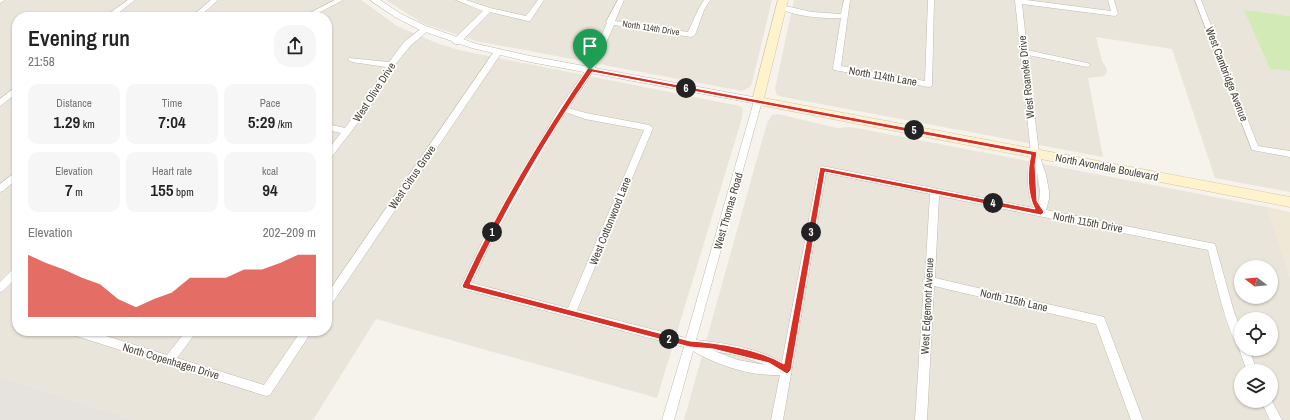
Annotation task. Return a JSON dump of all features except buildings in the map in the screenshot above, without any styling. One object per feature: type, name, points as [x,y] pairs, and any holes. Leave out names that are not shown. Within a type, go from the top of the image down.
[{"type":"main road","name":"West Thomas Road","points":[[758,101],[782,3]]},
{"type":"main road","name":"North Avondale Boulevard","points":[[758,101],[1290,202]]},
{"type":"street","points":[[115,12],[132,0]]},
{"type":"street","points":[[201,12],[215,0]]},
{"type":"street","points":[[316,12],[340,0]]},
{"type":"street","points":[[374,0],[402,19],[456,42],[590,70],[758,101]]},
{"type":"street","points":[[459,0],[488,10],[528,19],[541,0]]},
{"type":"street","points":[[621,0],[590,70],[563,109],[485,245],[466,286],[690,344],[709,356],[768,372],[787,370],[777,420]]},
{"type":"street","name":"North 114th Drive","points":[[610,22],[691,35],[701,10],[707,0]]},
{"type":"street","points":[[782,3],[803,13],[830,17],[844,16],[847,0]]},
{"type":"street","name":"North 114th Lane","points":[[844,16],[837,68],[929,84],[931,0]]},
{"type":"street","points":[[1018,0],[1115,14],[1111,0]]},
{"type":"street","name":"West Roanoke Drive","points":[[1018,0],[1035,154],[1032,165],[1034,201],[1041,212]]},
{"type":"street","name":"West Cambridge Avenue","points":[[1198,0],[1256,148],[1290,154]]},
{"type":"street","points":[[456,42],[488,10]]},
{"type":"street","name":"West Olive Drive","points":[[332,150],[367,106],[391,65],[408,43],[425,30]]},
{"type":"street","name":"West Citrus Grove","points":[[332,295],[498,52]]},
{"type":"street","points":[[1024,52],[1087,65]]},
{"type":"street","points":[[352,60],[391,65]]},
{"type":"street","points":[[0,103],[12,92]]},
{"type":"street","name":"West Thomas Road","points":[[668,420],[758,101]]},
{"type":"street","name":"West Cottonwood Lane","points":[[563,109],[585,116],[649,128],[572,314]]},
{"type":"street","points":[[332,128],[347,131]]},
{"type":"street","name":"North 115th Drive","points":[[787,370],[822,169],[1212,247],[1229,312],[1234,325]]},
{"type":"street","points":[[0,190],[12,179]]},
{"type":"street","name":"West Edgemont Avenue","points":[[921,420],[928,281],[935,192]]},
{"type":"street","points":[[0,288],[12,276]]},
{"type":"street","name":"North 115th Lane","points":[[928,281],[1100,320],[1137,420]]},
{"type":"street","name":"North Copenhagen Drive","points":[[91,336],[266,391],[304,336]]},
{"type":"street","points":[[169,361],[188,336]]},
{"type":"street","points":[[1270,408],[1276,420]]},
{"type":"shaded area","points":[[0,0],[361,0],[397,26],[439,44],[463,51],[740,106],[743,109],[742,118],[657,398],[376,319],[313,420],[135,420],[0,377]]},
{"type":"shaded area","points":[[386,0],[772,0],[752,83],[750,87],[742,91],[476,41],[422,23]]},
{"type":"shaded area","points":[[794,0],[1290,0],[1290,16],[1245,11],[1270,69],[1290,71],[1290,192],[1215,178],[1172,49],[1096,37],[1102,61],[1107,72],[1104,76],[1088,78],[1103,157],[777,95],[775,89]]},
{"type":"shaded area","points":[[778,114],[837,128],[851,127],[1267,207],[1290,277],[1290,420],[684,420],[767,123],[772,115]]},
{"type":"shaded area","points":[[1267,207],[1290,212],[1290,277]]},
{"type":"shaded area","points":[[0,377],[135,420],[0,420]]},
{"type":"green space","points":[[1244,10],[1290,16],[1290,71],[1270,69]]},
{"type":"route","points":[[590,70],[1035,154],[1032,165],[1034,201],[1041,212],[822,169],[787,370],[771,360],[713,346],[690,344],[466,286],[485,245],[563,109],[590,70]]}]
